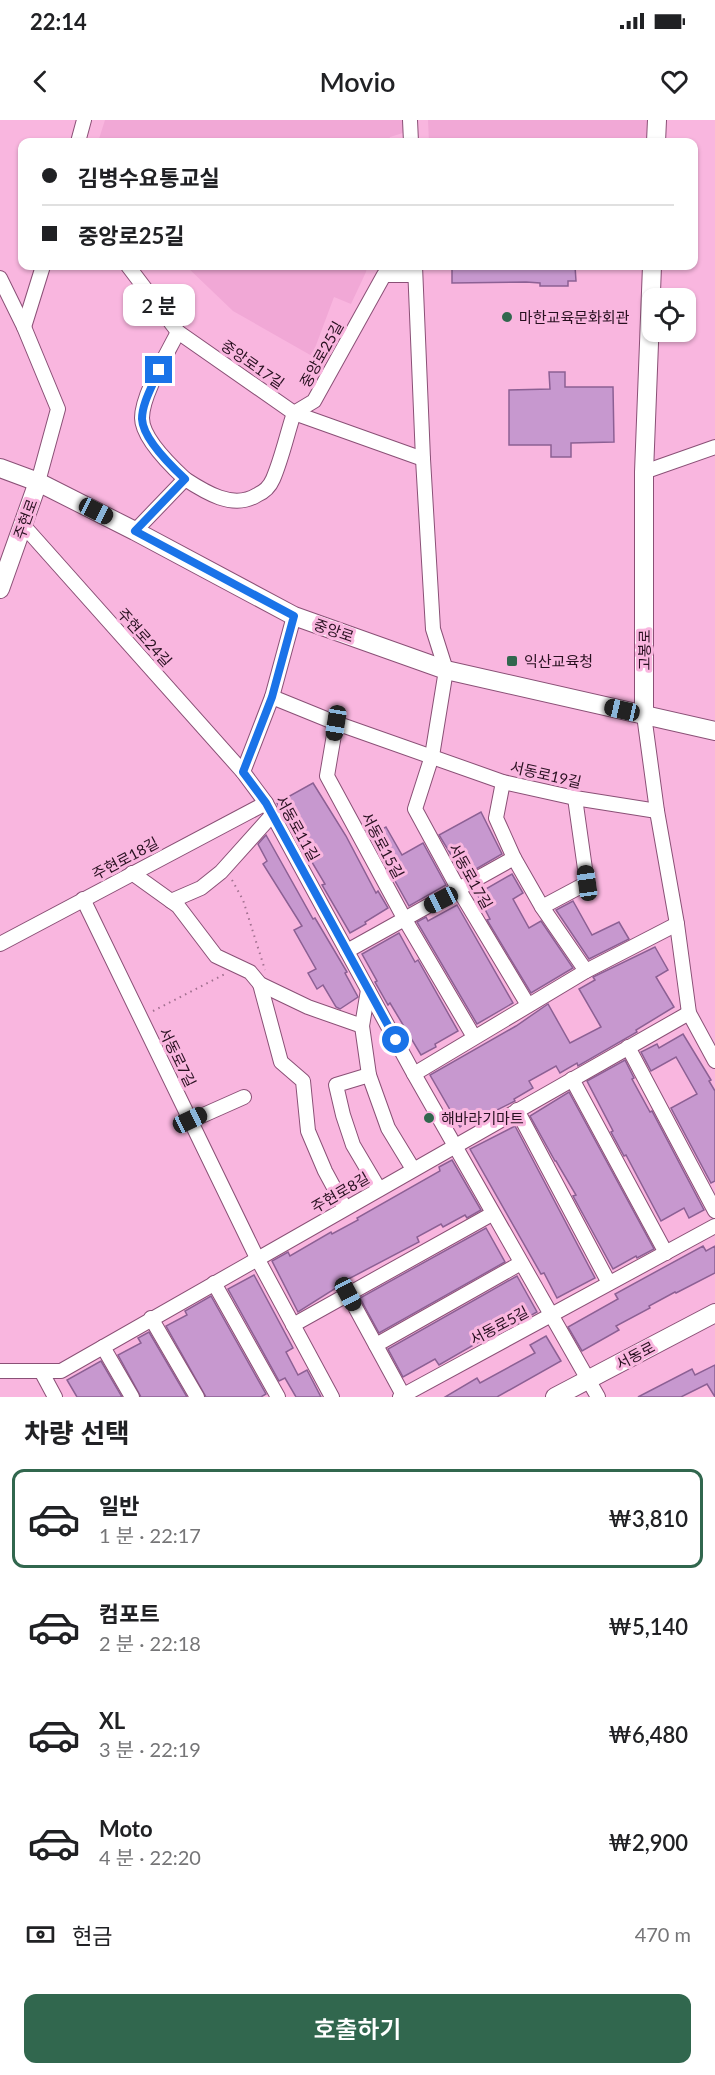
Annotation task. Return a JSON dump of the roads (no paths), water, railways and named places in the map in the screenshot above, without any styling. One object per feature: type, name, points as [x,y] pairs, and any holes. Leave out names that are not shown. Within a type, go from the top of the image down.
[{"type":"street","points":[[79,138],[84,120]]},
{"type":"street","points":[[410,120],[411,138]]},
{"type":"street","points":[[656,138],[657,120]]},
{"type":"street","points":[[24,327],[42,270]]},
{"type":"street","name":"중앙로17길","points":[[131,270],[178,332],[294,412],[423,459]]},
{"type":"street","points":[[415,270],[433,629],[446,670],[432,756]]},
{"type":"street","name":"중앙로25길","points":[[294,412],[314,400],[384,275],[415,270]]},
{"type":"street","name":"고봉로","points":[[652,270],[644,472],[644,715],[689,1013],[715,1061]]},
{"type":"street","points":[[0,278],[24,327],[58,409],[38,482]]},
{"type":"street","points":[[178,332],[147,397],[142,420],[151,441],[166,461],[185,479],[207,493],[229,500],[249,500],[264,491],[273,481],[294,412]]},
{"type":"street","points":[[644,472],[715,447]]},
{"type":"street","name":"중앙로","points":[[0,468],[38,482],[294,616],[446,670],[715,731]]},
{"type":"street","points":[[135,531],[185,479]]},
{"type":"street","name":"주현로","points":[[0,589],[38,482]]},
{"type":"street","name":"주현로24길","points":[[23,525],[243,772]]},
{"type":"street","points":[[243,772],[272,697],[294,616]]},
{"type":"street","name":"서동로19길","points":[[272,697],[336,723],[503,782],[575,798],[657,811]]},
{"type":"street","name":"서동로15길","points":[[336,723],[327,776],[404,918],[474,1037]]},
{"type":"street","name":"서동로17길","points":[[432,756],[415,809],[459,890],[528,1005]]},
{"type":"street","name":"서동로11길","points":[[243,772],[269,808],[492,1214],[598,1397]]},
{"type":"street","points":[[503,782],[496,818],[514,858],[542,907],[586,971]]},
{"type":"street","points":[[542,907],[587,883],[575,798]]},
{"type":"street","points":[[171,901],[201,888],[225,867],[269,808]]},
{"type":"street","name":"주현로18길","points":[[0,944],[132,873],[269,808]]},
{"type":"street","points":[[347,951],[514,858]]},
{"type":"street","points":[[132,873],[178,906],[216,956],[250,972],[265,986],[308,1008],[362,1026]]},
{"type":"street","name":"서동로7길","points":[[83,899],[256,1258],[332,1397]]},
{"type":"street","points":[[414,1074],[586,971],[676,924]]},
{"type":"street","points":[[265,986],[281,1062],[303,1081],[308,1131],[325,1171],[345,1208]]},
{"type":"street","points":[[368,990],[362,1026],[369,1076],[388,1128],[413,1169]]},
{"type":"street","name":"주현로8길","points":[[0,1371],[61,1371],[689,1013]]},
{"type":"street","points":[[701,1036],[715,1031]]},
{"type":"street","points":[[628,1047],[715,1211]]},
{"type":"street","points":[[369,1076],[336,1085],[353,1145],[379,1189]]},
{"type":"street","points":[[572,1079],[666,1253]]},
{"type":"street","points":[[190,1120],[244,1097]]},
{"type":"street","points":[[517,1110],[609,1283]]},
{"type":"street","points":[[292,1325],[492,1214]]},
{"type":"street","name":"서동로5길","points":[[348,1294],[402,1396],[715,1226]]},
{"type":"street","points":[[376,1345],[521,1263]]},
{"type":"street","points":[[214,1283],[278,1397]]},
{"type":"street","name":"서동로","points":[[555,1397],[715,1313]]},
{"type":"street","points":[[151,1318],[197,1397]]},
{"type":"street","points":[[103,1347],[132,1397]]},
{"type":"street","points":[[41,1371],[55,1397]]},
{"type":"place","name":"마한교육문화회관","points":[[507,317]]},
{"type":"place","name":"익산교육청","points":[[512,661]]},
{"type":"place","name":"해바라기마트","points":[[429,1118]]}]
